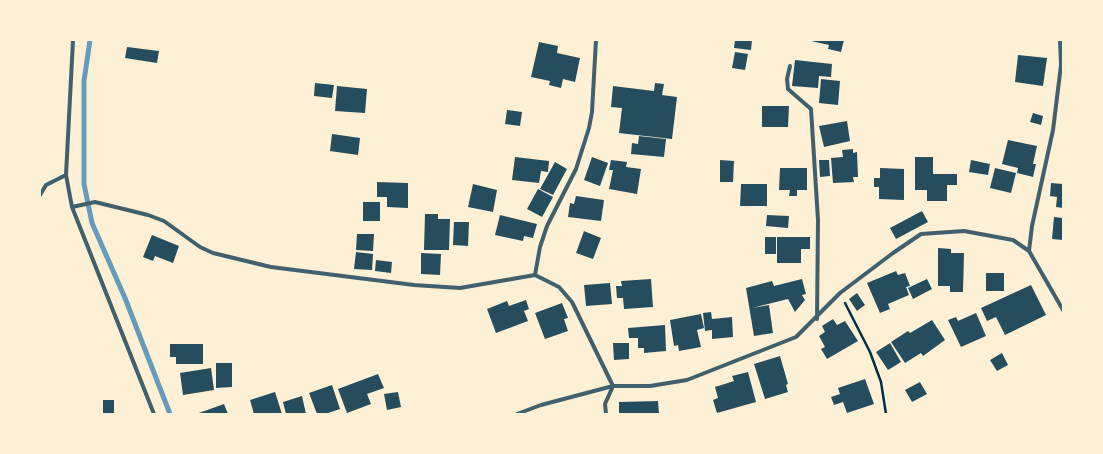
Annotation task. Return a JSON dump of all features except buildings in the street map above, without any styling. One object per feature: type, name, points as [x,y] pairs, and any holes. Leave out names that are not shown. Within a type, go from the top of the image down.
[{"type":"street","points":[[73,40],[66,175],[72,207],[154,414]]},
{"type":"street","points":[[535,275],[542,240],[547,226],[576,169],[589,128],[592,112],[596,40]]},
{"type":"street","points":[[1029,250],[1032,226],[1053,130],[1061,65],[1060,40]]},
{"type":"street","points":[[790,66],[787,79],[788,89],[811,109],[818,220],[816,319]]},
{"type":"street","points":[[40,195],[46,185],[66,175]]},
{"type":"street","points":[[72,207],[95,202],[148,215],[164,221],[200,246],[212,252],[270,267],[414,285],[460,288],[535,275],[559,287],[572,302],[613,386],[605,404],[606,414]]},
{"type":"street","points":[[517,414],[541,405],[613,386],[650,386],[687,380],[796,337],[816,319],[840,293],[893,252],[921,234],[964,231],[1013,240],[1029,250],[1063,310]]},
{"type":"path","points":[[840,293],[870,352],[881,382],[886,414]]},
{"type":"waterway","points":[[90,40],[84,81],[84,184],[92,223],[125,298],[170,414]]}]
